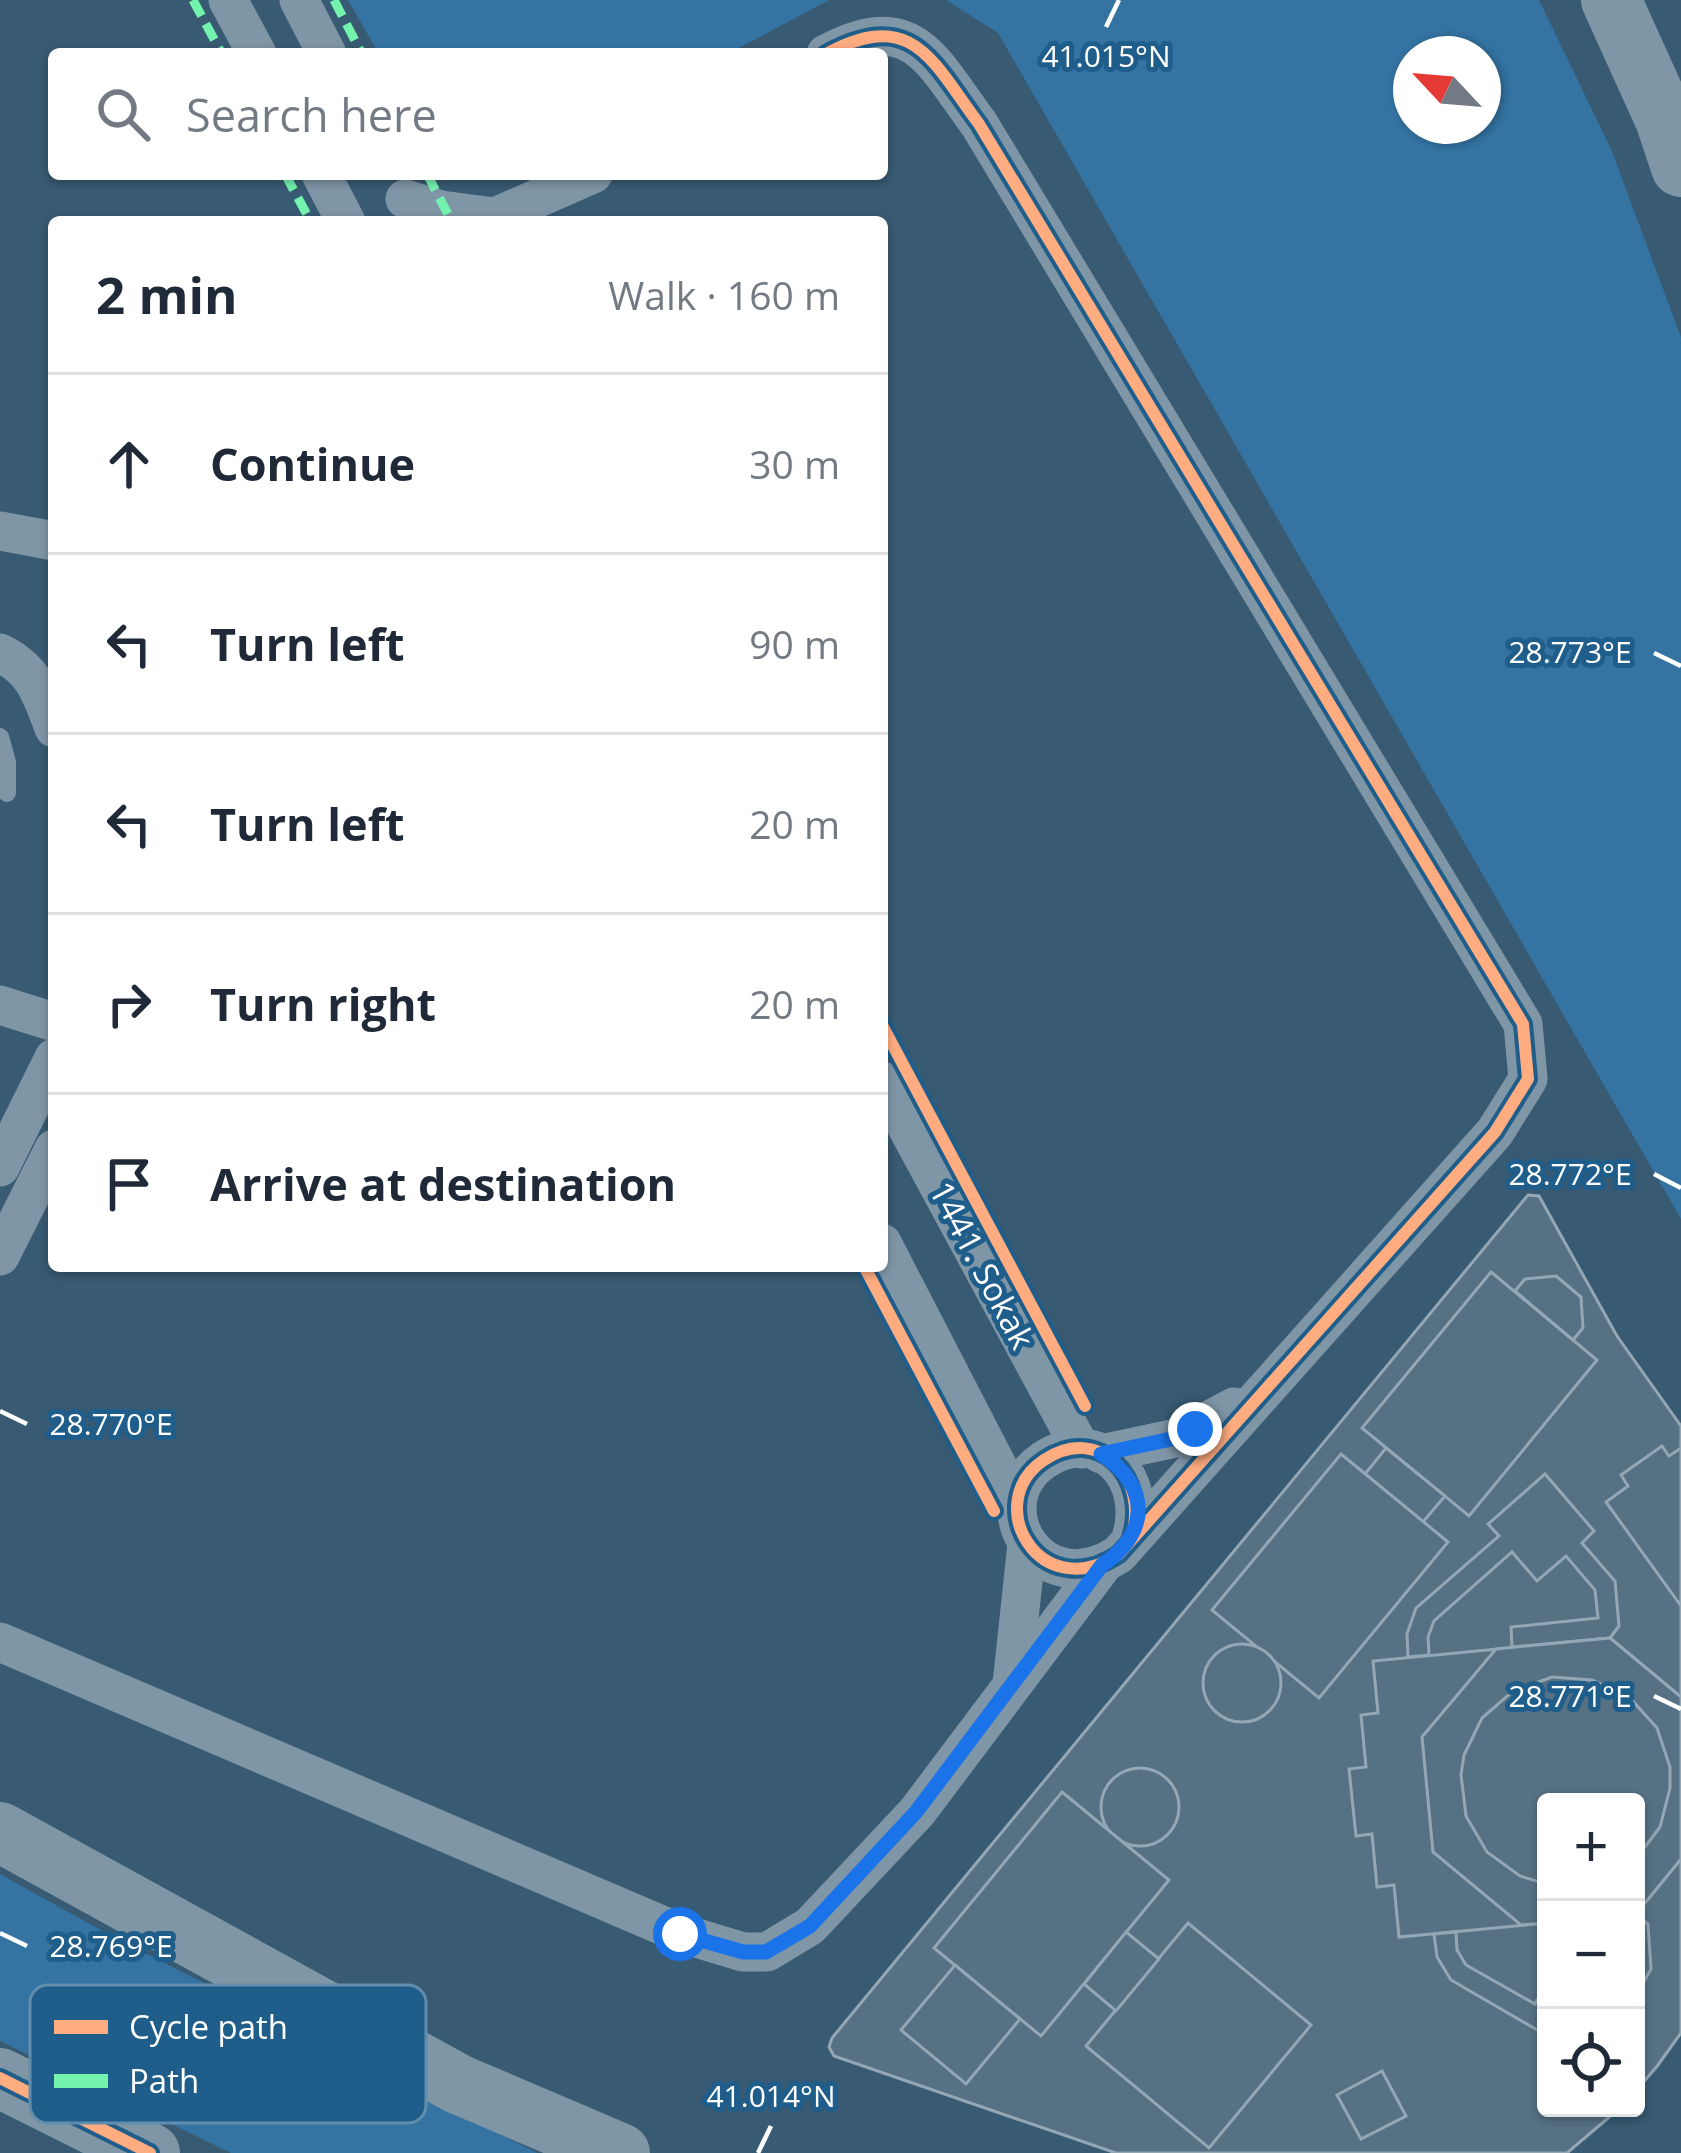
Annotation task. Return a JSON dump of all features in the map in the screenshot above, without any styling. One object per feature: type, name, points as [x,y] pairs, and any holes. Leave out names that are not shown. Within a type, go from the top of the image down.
[{"type":"main road","points":[[1611,0],[1681,166]]},
{"type":"main road","points":[[0,1832],[278,1985]]},
{"type":"main road","points":[[426,2066],[620,2153]]},
{"type":"main road","points":[[0,2078],[30,2093]]},
{"type":"main road","points":[[90,2123],[150,2153]]},
{"type":"street","points":[[228,0],[253,48]]},
{"type":"street","points":[[298,0],[324,48]]},
{"type":"street","points":[[839,48],[864,36],[889,34],[913,43],[979,124],[1523,1024],[1528,1079],[1495,1132],[1119,1554],[1081,1571],[1042,1559],[1028,1544],[1019,1525],[1017,1504],[888,1255]]},
{"type":"street","points":[[323,180],[343,216]]},
{"type":"street","points":[[501,216],[580,180]]},
{"type":"street","points":[[404,198],[476,216]]},
{"type":"street","points":[[0,532],[48,540]]},
{"type":"street","points":[[0,653],[18,662],[36,680],[48,712]]},
{"type":"street","points":[[0,1005],[48,1020]]},
{"type":"street","points":[[0,1167],[48,1070]]},
{"type":"street","name":"1441. Sokak","points":[[888,1093],[1091,1451]]},
{"type":"street","points":[[0,1256],[48,1161]]},
{"type":"street","points":[[1017,1504],[1032,1470],[1046,1458],[1176,1438],[1265,1389]]},
{"type":"street","points":[[1091,1451],[1118,1464],[1131,1480],[1138,1499],[1132,1538]]},
{"type":"street","points":[[1012,1684],[1028,1544]]},
{"type":"street","points":[[0,1642],[680,1934],[743,1952],[766,1952],[810,1926],[916,1812],[1102,1565]]},
{"type":"lane","points":[[0,737],[8,762],[7,793]]},
{"type":"shaded area","points":[[348,0],[829,0],[739,48],[376,48]]},
{"type":"shaded area","points":[[946,0],[1539,0],[1611,149],[1681,337],[1681,1219],[998,33]]},
{"type":"shaded area","points":[[0,1874],[208,1985],[30,1985],[30,2056],[0,2041]]},
{"type":"shaded area","points":[[426,2096],[537,2153],[231,2153],[169,2123],[426,2123]]},
{"type":"building","points":[[1528,1195],[1539,1196],[1617,1336],[1681,1426],[1681,2033],[1658,2065],[1645,2080],[1645,1793],[1537,1793],[1537,2117],[1609,2117],[1567,2153],[1116,2153],[834,2056],[829,2047]]},
{"type":"building","points":[[1491,1272],[1597,1360],[1469,1516],[1362,1428]]},
{"type":"building","points":[[1556,1276],[1581,1297],[1583,1328],[1573,1340],[1515,1291],[1525,1279]]},
{"type":"building","points":[[1662,1446],[1669,1456],[1681,1448],[1681,1606],[1606,1502],[1628,1486],[1621,1475]]},
{"type":"building","points":[[1386,1448],[1445,1496],[1423,1522],[1365,1474]]},
{"type":"building","points":[[1341,1454],[1448,1542],[1319,1698],[1212,1610]]},
{"type":"building","points":[[1545,1474],[1594,1531],[1582,1543],[1615,1581],[1619,1626],[1610,1638],[1512,1647],[1511,1627],[1598,1618],[1595,1590],[1566,1556],[1537,1581],[1512,1552],[1434,1621],[1428,1637],[1429,1655],[1408,1657],[1407,1634],[1416,1608],[1499,1536],[1488,1524]]},
{"type":"building","points":[[1610,1638],[1681,1697],[1681,1859],[1645,1903],[1645,1793],[1537,1793],[1537,1924],[1399,1937],[1394,1885],[1377,1887],[1372,1834],[1356,1836],[1349,1769],[1366,1767],[1361,1715],[1378,1713],[1373,1661]]},
{"type":"building","points":[[1610,1638],[1681,1697],[1681,1859],[1645,1903],[1645,1793],[1537,1793],[1537,1924],[1521,1925],[1433,1852],[1422,1737],[1496,1649]]},
{"type":"building","points":[[1242,1644],[1269,1656],[1281,1683],[1269,1710],[1242,1722],[1215,1710],[1203,1683],[1215,1656]]},
{"type":"building","points":[[1552,1677],[1592,1680],[1630,1698],[1657,1728],[1670,1767],[1670,1788],[1660,1827],[1645,1847],[1645,1793],[1537,1793],[1537,1881],[1520,1876],[1487,1852],[1466,1816],[1461,1775],[1464,1755],[1482,1718],[1513,1691]]},
{"type":"building","points":[[1140,1768],[1167,1780],[1179,1807],[1167,1834],[1140,1846],[1113,1834],[1101,1807],[1113,1780]]},
{"type":"building","points":[[1062,1792],[1169,1880],[1041,2036],[934,1948]]},
{"type":"building","points":[[1645,1922],[1648,1924],[1651,1969],[1645,1980]]},
{"type":"building","points":[[1188,1923],[1311,2025],[1209,2148],[1086,2046]]},
{"type":"building","points":[[1126,1932],[1159,1959],[1116,2011],[1084,1984]]},
{"type":"building","points":[[1456,1932],[1457,1950],[1466,1965],[1535,2004],[1537,2000],[1537,2030],[1451,1980],[1437,1957],[1434,1934]]},
{"type":"building","points":[[955,1965],[1020,2019],[966,2084],[901,2030]]},
{"type":"building","points":[[1382,2071],[1406,2116],[1361,2139],[1337,2095]]},
{"type":"marked path","points":[[193,0],[219,48]]},
{"type":"marked path","points":[[334,0],[359,48]]},
{"type":"marked path","points":[[288,180],[308,216]]},
{"type":"marked path","points":[[430,180],[449,216]]},
{"type":"cycle path","points":[[840,48],[880,36],[918,48],[979,124],[1523,1024],[1528,1079],[1495,1132],[1119,1554],[1090,1567],[1065,1568],[1044,1559],[1028,1543],[1019,1523],[1018,1500],[1026,1479],[1044,1460],[1064,1450],[1101,1453],[1126,1477],[1133,1495],[1131,1538]]},
{"type":"cycle path","points":[[888,1036],[1085,1406]]},
{"type":"cycle path","points":[[867,1272],[994,1511]]},
{"type":"cycle path","points":[[0,2078],[30,2093]]},
{"type":"cycle path","points":[[90,2123],[150,2153]]},
{"type":"route","points":[[680,1934],[743,1952],[766,1952],[810,1926],[916,1812],[1102,1565],[1132,1538],[1138,1499],[1131,1480],[1101,1454],[1176,1438],[1195,1429]]}]
